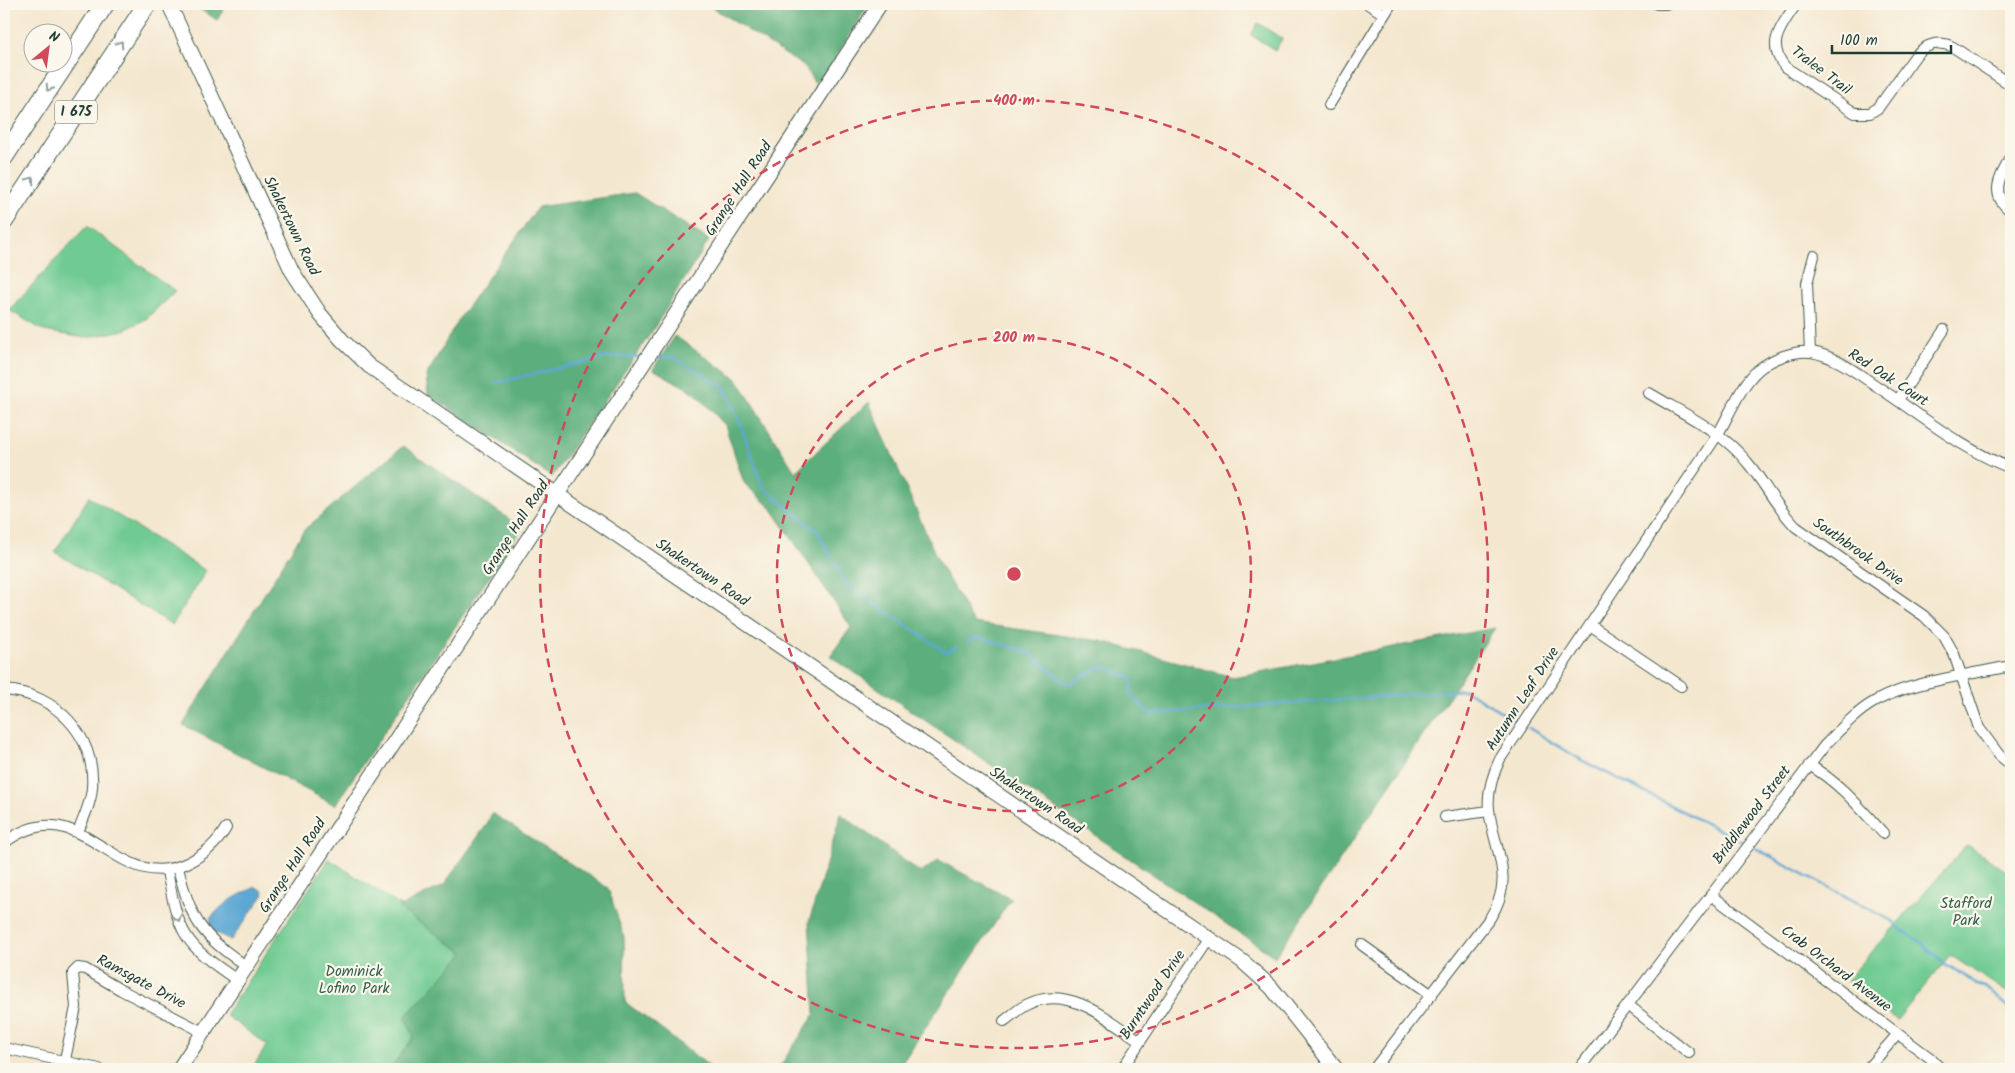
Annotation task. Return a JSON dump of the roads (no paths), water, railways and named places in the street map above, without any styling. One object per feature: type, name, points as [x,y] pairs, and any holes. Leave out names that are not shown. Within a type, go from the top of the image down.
[{"type":"highway","name":"I 675","points":[[4,157],[105,4]]},
{"type":"highway","name":"I 675","points":[[4,221],[147,4]]},
{"type":"street","name":"Grange Hall Road","points":[[179,1069],[880,4]]},
{"type":"street","points":[[1368,4],[1384,14]]},
{"type":"street","points":[[1330,105],[1391,4]]},
{"type":"street","points":[[1657,4],[1666,4]]},
{"type":"street","name":"Tralee Trail","points":[[1796,4],[1777,37],[1775,49],[1779,60],[1785,67],[1855,113],[1870,113],[1878,108],[1920,50],[1931,44],[1943,44],[1953,47],[2011,85]]},
{"type":"street","name":"Shakertown Road","points":[[170,7],[292,271],[320,314],[342,340],[369,366],[1242,961],[1262,977],[1336,1069]]},
{"type":"street","points":[[2011,158],[1999,178],[1998,195],[2004,206],[2011,211]]},
{"type":"street","points":[[1718,434],[1747,384],[1758,370],[1775,360],[1793,354],[1810,352],[1807,283],[1814,256]]},
{"type":"street","points":[[1898,400],[1944,330]]},
{"type":"street","name":"Red Oak Court","points":[[1810,352],[1826,357],[1851,369],[1963,446],[1989,460],[2011,468]]},
{"type":"street","name":"Southbrook Drive","points":[[1649,393],[1718,434],[1746,461],[1782,514],[1796,527],[1924,616],[1944,636],[1954,654],[1979,728],[1999,755],[2011,764]]},
{"type":"street","name":"Autumn Leaf Drive","points":[[1374,1069],[1490,918],[1498,904],[1504,883],[1503,867],[1489,811],[1489,794],[1493,776],[1500,760],[1718,434]]},
{"type":"street","points":[[1590,625],[1681,686]]},
{"type":"street","name":"Briddlewood Street","points":[[1579,1069],[1824,745],[1849,721],[1874,702],[1909,688],[2011,666]]},
{"type":"street","points":[[4,690],[28,693],[53,706],[64,714],[81,737],[89,756],[92,782],[89,802],[78,832]]},
{"type":"street","points":[[1809,766],[1821,772],[1850,796],[1883,833]]},
{"type":"street","points":[[1445,817],[1489,811]]},
{"type":"street","points":[[4,843],[23,832],[44,827],[62,827],[78,832],[134,865],[153,870],[173,869],[204,853],[216,842],[226,828]]},
{"type":"street","points":[[173,869],[192,914],[201,929],[215,943],[246,966]]},
{"type":"street","points":[[173,869],[176,914],[187,938],[204,957],[237,980]]},
{"type":"street","name":"Crab Orchard Avenue","points":[[1711,895],[1929,1057],[1941,1069]]},
{"type":"street","name":"Burntwood Drive","points":[[1122,1069],[1209,938]]},
{"type":"street","points":[[1362,945],[1432,995]]},
{"type":"street","name":"Ramsgate Drive","points":[[64,1065],[76,1007],[72,973],[78,968],[85,969],[121,990],[204,1032]]},
{"type":"street","points":[[1004,1021],[1028,1004],[1049,999],[1066,1000],[1090,1007],[1140,1041]]},
{"type":"street","points":[[1628,1005],[1689,1053]]},
{"type":"street","points":[[1867,1069],[1897,1035]]},
{"type":"street","points":[[4,1048],[64,1065],[99,1069]]},
{"type":"water","points":[[256,887],[262,890],[264,894],[231,940],[214,932],[210,919],[215,913],[231,900]]},
{"type":"waterway","points":[[495,383],[607,357],[641,357]]},
{"type":"waterway","points":[[654,357],[673,357],[724,387],[739,420],[763,487],[817,531],[847,585],[946,652],[956,647]]},
{"type":"waterway","points":[[968,641],[978,637],[1028,652],[1068,685],[1102,666],[1132,678],[1130,694],[1150,714],[1465,690],[1517,721]]},
{"type":"waterway","points":[[1529,728],[1583,761],[1743,842]]},
{"type":"waterway","points":[[1755,848],[1894,922],[1902,931],[1923,943],[1944,964],[1958,971],[1977,985],[1985,987],[2011,1009]]},
{"type":"park label","name":"Stafford Park","points":[[1966,912]]},
{"type":"park label","name":"Dominick Lofino Park","points":[[354,980]]}]
